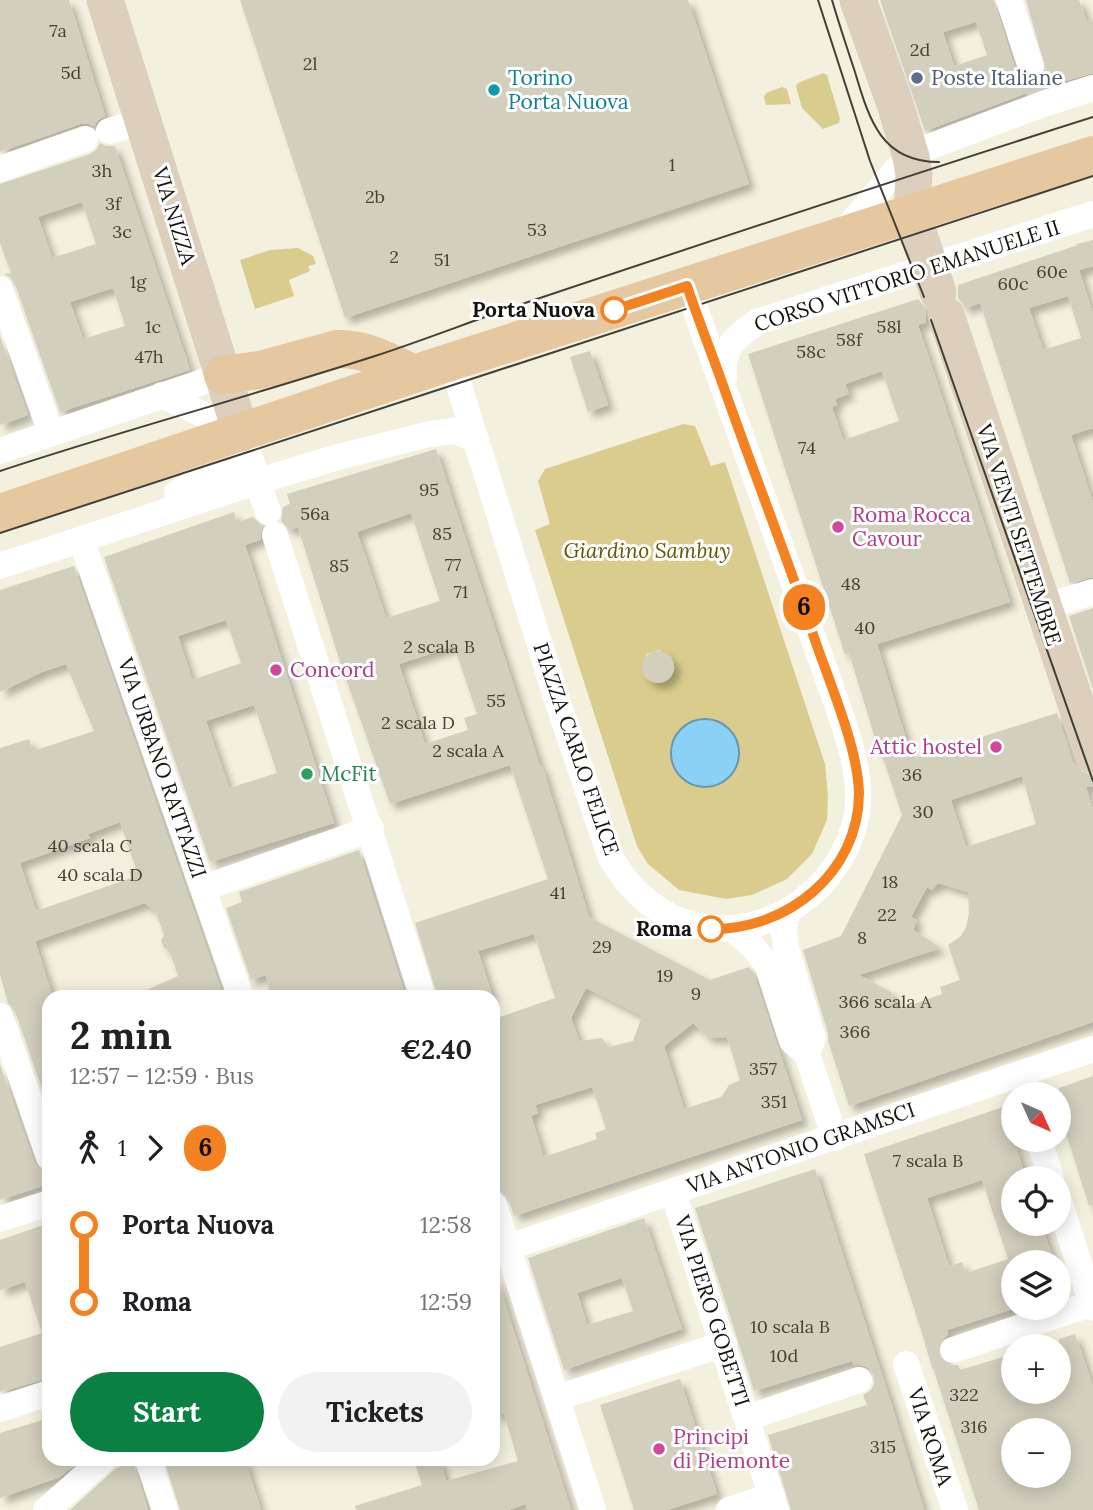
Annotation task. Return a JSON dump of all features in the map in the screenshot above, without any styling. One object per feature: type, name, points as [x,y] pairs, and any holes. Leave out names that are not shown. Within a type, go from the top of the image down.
[{"type":"main road","points":[[0,513],[250,459],[414,374],[1093,155]]},
{"type":"main road","points":[[223,375],[260,370],[337,349],[377,355],[414,374]]},
{"type":"street","name":"VIA NIZZA","points":[[105,0],[250,459]]},
{"type":"street","points":[[859,0],[910,154],[914,174],[912,214]]},
{"type":"street","points":[[1010,0],[1031,67]]},
{"type":"street","points":[[840,236],[910,154],[1041,98],[1093,88]]},
{"type":"street","points":[[0,169],[145,121]]},
{"type":"street","name":"VIA VENTI SETTEMBRE","points":[[912,214],[1093,755]]},
{"type":"street","name":"CORSO VITTORIO EMANUELE II","points":[[724,388],[725,351],[757,322],[938,291],[1088,224]]},
{"type":"street","name":"PIAZZA CARLO FELICE","points":[[462,358],[455,364],[455,373],[558,703],[611,858],[628,884],[660,911],[698,927],[733,929],[765,922],[814,892],[836,866],[855,822],[858,783],[832,690],[687,286]]},
{"type":"street","points":[[0,289],[51,433]]},
{"type":"street","points":[[0,451],[223,375]]},
{"type":"street","points":[[162,395],[250,459],[421,990]]},
{"type":"street","points":[[0,566],[165,512],[175,495],[186,486],[250,459],[455,431],[475,439]]},
{"type":"street","name":"VIA URBANO RATTAZZI","points":[[81,539],[238,990]]},
{"type":"street","points":[[1044,607],[1093,592]]},
{"type":"street","points":[[204,888],[371,829]]},
{"type":"street","points":[[786,911],[786,948],[813,1038],[807,1054]]},
{"type":"street","points":[[733,929],[767,964],[792,1041],[807,1054],[835,1138]]},
{"type":"street","points":[[0,1016],[42,1137]]},
{"type":"street","name":"VIA ANTONIO GRAMSCI","points":[[1025,1082],[1093,1049]]},
{"type":"street","name":"VIA ANTONIO GRAMSCI","points":[[500,1246],[518,1244],[835,1138],[1001,1090]]},
{"type":"street","name":"VIA PIERO GOBETTI","points":[[666,1195],[716,1347],[747,1418],[765,1505]]},
{"type":"street","points":[[0,1219],[42,1205]]},
{"type":"street","points":[[953,1350],[1093,1305],[1070,1236]]},
{"type":"street","points":[[500,1246],[557,1398],[593,1510]]},
{"type":"street","points":[[557,1398],[716,1347],[765,1505],[729,1510]]},
{"type":"street","name":"VIA ROMA","points":[[906,1364],[955,1510]]},
{"type":"street","points":[[747,1418],[859,1380]]},
{"type":"street","points":[[45,1508],[90,1466]]},
{"type":"street","points":[[150,1466],[165,1510]]},
{"type":"green space","points":[[823,73],[827,75],[840,119],[839,123],[823,129],[802,108],[796,86]]},
{"type":"green space","points":[[782,87],[787,89],[791,104],[766,105],[766,93]]},
{"type":"green space","points":[[298,248],[313,256],[316,264],[308,266],[310,271],[289,280],[294,296],[255,309],[240,260],[270,250]]},
{"type":"green space","name":"Giardino Sambuy","points":[[683,424],[695,426],[711,466],[725,462],[825,764],[827,820],[812,854],[787,879],[752,895],[726,899],[679,890],[648,864],[637,846],[535,530],[550,524],[538,481],[545,469]],"holes":[[[659,650],[671,657],[675,668],[669,679],[657,683],[645,677],[642,665],[647,654]]]},
{"type":"water","points":[[712,719],[733,734],[739,746],[737,766],[729,777],[712,787],[698,787],[681,777],[673,766],[671,746],[681,729],[692,721]]},
{"type":"building","points":[[0,0],[69,0],[105,116],[94,126],[80,124],[0,152]]},
{"type":"building","name":"Torino Porta Nuova","points":[[240,0],[688,0],[749,184],[345,318]]},
{"type":"building","points":[[880,0],[994,0],[1016,72],[1021,79],[1035,82],[1042,78],[1046,70],[1026,0],[1079,0],[1087,22],[1093,20],[1093,73],[1037,89],[925,131]],"holes":[[[976,22],[987,55],[954,66],[943,32]]]},
{"type":"building","points":[[100,143],[115,146],[190,370],[60,412],[15,284],[4,274],[11,273],[0,243],[0,184],[96,150]],"holes":[[[82,202],[96,244],[52,258],[38,217]],[[113,288],[125,326],[83,339],[70,302]]]},
{"type":"building","points":[[1093,240],[1093,266],[1079,270],[1093,314],[1093,428],[1071,435],[1093,503],[1093,577],[1070,583],[980,303],[966,308],[958,298],[958,285]],"holes":[[[1068,296],[1081,338],[1043,350],[1029,308]]]},
{"type":"building","points":[[918,299],[926,309],[926,322],[918,325],[1010,602],[877,644],[912,759],[1057,713],[1073,762],[1080,771],[1093,775],[1093,786],[1086,787],[1093,810],[1093,1022],[849,1106],[803,950],[841,936],[902,815],[881,758],[849,653],[845,655],[748,354]],"holes":[[[882,371],[899,421],[843,440],[832,407],[837,405],[835,399],[849,394],[845,384]],[[1022,776],[1036,824],[966,847],[951,800]],[[938,883],[968,892],[969,913],[966,928],[960,937],[948,945],[960,980],[940,987],[942,994],[897,1010],[891,992],[859,975],[941,948],[913,930],[917,920],[911,917],[927,887],[932,890]]]},
{"type":"building","points":[[0,336],[28,415],[0,425]]},
{"type":"building","points":[[590,351],[608,405],[588,412],[570,357]]},
{"type":"building","points":[[436,449],[542,766],[589,917],[710,980],[749,967],[753,972],[802,1120],[514,1216],[509,1200],[500,1191],[500,1017],[555,998],[534,934],[478,951],[490,990],[436,990],[415,923],[548,879],[510,765],[390,804],[340,662],[298,527],[290,530],[281,521],[283,507],[290,504],[287,494]],"holes":[[[411,513],[440,601],[386,618],[357,532]],[[454,646],[477,714],[464,718],[468,730],[425,744],[399,664]],[[586,988],[642,1016],[633,1041],[609,1047],[602,1038],[579,1041],[571,1018]],[[693,1023],[709,1038],[727,1037],[740,1080],[729,1085],[721,1097],[684,1109],[664,1046]],[[592,1087],[606,1129],[595,1133],[597,1139],[543,1155],[531,1116],[538,1113],[535,1105]]]},
{"type":"building","points":[[234,512],[237,522],[253,517],[262,526],[260,540],[245,545],[334,823],[210,862],[104,557]],"holes":[[[226,620],[241,663],[192,680],[178,636]],[[254,705],[277,773],[229,788],[206,721]]]},
{"type":"building","points":[[74,566],[221,990],[146,990],[178,976],[169,950],[164,948],[161,940],[164,935],[156,912],[145,903],[35,941],[50,990],[42,990],[42,1089],[15,1011],[8,1003],[0,975],[0,748],[29,739],[33,751],[94,731],[66,664],[0,692],[0,590]],"holes":[[[120,822],[136,869],[129,871],[131,878],[36,911],[20,863],[90,838],[88,834]]]},
{"type":"building","points":[[1093,608],[1093,689],[1069,616]]},
{"type":"building","points":[[658,651],[669,656],[674,667],[669,678],[658,683],[647,678],[642,667],[647,656]]},
{"type":"building","points":[[359,850],[403,990],[269,990],[266,975],[251,980],[226,908],[242,902],[239,892]]},
{"type":"building","points":[[0,1064],[34,1162],[42,1170],[42,1186],[0,1200]]},
{"type":"building","points":[[1093,1076],[1093,1205],[1089,1206],[1071,1149],[1071,1084]]},
{"type":"building","points":[[1001,1108],[1001,1152],[1018,1152],[1022,1166],[1001,1166],[1001,1236],[1045,1236],[1050,1250],[1005,1250],[982,1180],[927,1198],[949,1266],[962,1262],[966,1273],[1001,1261],[1001,1313],[947,1330],[948,1335],[941,1340],[938,1354],[943,1362],[958,1365],[960,1370],[1001,1358],[1001,1404],[1071,1404],[1071,1335],[1075,1334],[1093,1387],[1093,1510],[979,1510],[864,1154]]},
{"type":"building","points":[[815,1169],[924,1510],[791,1510],[768,1435],[867,1405],[863,1395],[871,1390],[874,1376],[869,1368],[854,1365],[852,1361],[754,1391],[695,1208]]},
{"type":"building","points":[[644,1218],[682,1329],[564,1370],[528,1258]],"holes":[[[622,1278],[633,1311],[587,1325],[577,1293]]]},
{"type":"building","points":[[42,1225],[42,1333],[25,1282],[0,1290],[0,1240]]},
{"type":"building","points":[[500,1288],[571,1510],[527,1510],[526,1504],[508,1510],[356,1510],[355,1506],[422,1485],[416,1466],[442,1466],[446,1481],[518,1461],[504,1413],[500,1414]]},
{"type":"building","points":[[42,1333],[42,1380],[0,1392],[0,1347]]},
{"type":"building","name":"Principi di Piemonte","points":[[680,1379],[717,1494],[667,1510],[634,1510],[600,1405]]},
{"type":"building","points":[[42,1420],[42,1466],[73,1466],[60,1477],[0,1498],[0,1433]]},
{"type":"building","points":[[135,1466],[148,1510],[70,1510],[115,1469]]},
{"type":"building","points":[[166,1466],[247,1466],[261,1510],[180,1510]]},
{"type":"tunnel","points":[[1031,67],[1039,93]]},
{"type":"tunnel","points":[[1089,241],[1093,256]]},
{"type":"tunnel","points":[[929,1357],[953,1350]]},
{"type":"tram line","points":[[818,0],[870,161],[924,297]]},
{"type":"tram line","points":[[832,0],[866,106],[880,135],[903,155],[939,162]]},
{"type":"tram line","points":[[0,471],[375,356],[599,278],[1093,117]]},
{"type":"tram line","points":[[0,533],[1093,176]]},
{"type":"tram line","points":[[931,320],[1093,781]]},
{"type":"bus line","name":"6","points":[[614,310],[687,286],[836,700],[859,793],[855,822],[847,844],[836,866],[814,892],[797,905],[765,922],[733,929],[711,929]]},
{"type":"place","name":"Poste Italiane","points":[[917,78]]},
{"type":"place","name":"Torino Porta Nuova","points":[[494,90]]},
{"type":"place","name":"Porta Nuova","points":[[614,310]]},
{"type":"place","name":"Roma Rocca Cavour","points":[[838,527]]},
{"type":"place","name":"Concord","points":[[276,670]]},
{"type":"place","name":"Attic hostel","points":[[996,747]]},
{"type":"place","name":"McFit","points":[[307,774]]},
{"type":"place","name":"Roma","points":[[711,929]]},
{"type":"place","name":"Principi di Piemonte","points":[[659,1449]]}]
